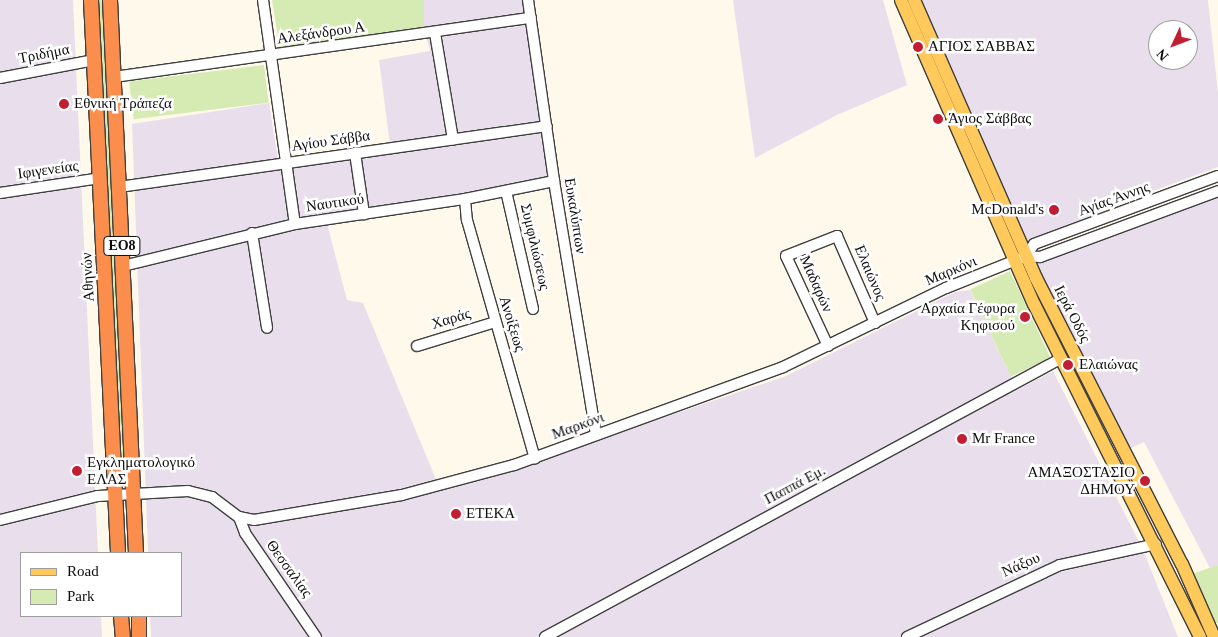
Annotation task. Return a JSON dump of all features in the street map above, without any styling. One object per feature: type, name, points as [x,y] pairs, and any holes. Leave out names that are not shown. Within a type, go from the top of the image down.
[{"type":"highway","name":"Αθηνών","points":[[91,0],[118,552]]},
{"type":"highway","name":"ΕΟ8","points":[[110,0],[136,552]]},
{"type":"highway","points":[[139,618],[141,637]]},
{"type":"main road","name":"Ιερά Οδός","points":[[901,0],[1020,259],[1209,633]]},
{"type":"main road","name":"Ιερά Οδός","points":[[914,0],[1060,359],[1156,544],[1209,633]]},
{"type":"street","points":[[263,0],[295,224]]},
{"type":"street","name":"Ευκαλύπτων","points":[[528,0],[554,181],[596,435]]},
{"type":"street","name":"Αλεξάνδρου Α","points":[[114,77],[531,18]]},
{"type":"street","points":[[435,32],[453,139]]},
{"type":"street","name":"Τριδήμα","points":[[0,78],[94,60]]},
{"type":"street","name":"Αγίου Σάββα","points":[[119,187],[547,126]]},
{"type":"street","points":[[356,153],[364,214]]},
{"type":"street","name":"Αγίας Άννης","points":[[1020,259],[1034,244],[1218,176]]},
{"type":"street","name":"Ιφιγενείας","points":[[0,193],[100,178]]},
{"type":"street","name":"Ναυτικού","points":[[123,266],[295,224],[465,199],[554,181]]},
{"type":"street","name":"Συμφιλιώσεως","points":[[506,191],[533,309]]},
{"type":"street","name":"Αγίας Άννης","points":[[1020,259],[1040,257],[1218,191]]},
{"type":"street","name":"Ανοίξεως","points":[[465,199],[467,220],[535,458]]},
{"type":"street","points":[[252,233],[267,328]]},
{"type":"street","name":"Ελαιώνος","points":[[837,236],[875,323]]},
{"type":"street","name":"Μαδαρών","points":[[828,346],[786,256],[837,236]]},
{"type":"street","name":"Μαρκόνι","points":[[239,517],[254,520],[402,495],[535,458],[783,367],[946,288],[1020,259]]},
{"type":"street","name":"Χαράς","points":[[417,346],[495,322]]},
{"type":"street","name":"Παππά Εμ.","points":[[551,636],[1060,359]]},
{"type":"street","points":[[0,520],[115,494],[199,492],[212,497],[239,517]]},
{"type":"street","name":"Θεσσαλίας","points":[[239,517],[245,534],[316,637]]},
{"type":"street","name":"Νάξου","points":[[907,637],[1060,565],[1156,544]]},
{"type":"shaded area","points":[[0,0],[73,0],[98,552],[20,552],[20,617],[101,617],[102,637],[0,637]]},
{"type":"shaded area","points":[[424,0],[524,0],[550,178],[325,216],[347,300],[363,303],[440,489],[539,463],[594,441],[786,376],[955,292],[970,290],[1017,390],[1053,371],[1143,550],[1178,637],[151,637],[150,617],[182,617],[182,552],[148,552],[132,124],[269,103],[278,160],[390,145],[379,60],[430,51],[424,28]]},
{"type":"shaded area","points":[[733,0],[883,0],[907,85],[837,115],[755,158]]},
{"type":"shaded area","points":[[922,0],[1208,0],[1218,93],[1218,167],[1112,206],[1026,246]]},
{"type":"shaded area","points":[[1218,194],[1218,565],[1210,568],[1144,442],[1129,449],[1036,264]]},
{"type":"green space","points":[[96,0],[102,0],[125,468],[123,473]]},
{"type":"green space","points":[[272,0],[424,0],[424,28],[280,50]]},
{"type":"green space","points":[[264,65],[269,103],[134,119],[129,82]]},
{"type":"green space","points":[[1010,271],[1051,358],[1011,377],[970,290]]},
{"type":"green space","points":[[1218,565],[1218,623],[1214,623],[1192,574]]},
{"type":"place","name":"ΑΓΙΟΣ ΣΑΒΒΑΣ","points":[[918,47]]},
{"type":"place","name":"Εθνική Τράπεζα","points":[[64,104]]},
{"type":"place","name":"Άγιος Σάββας","points":[[938,119]]},
{"type":"place","name":"McDonald's","points":[[1054,210]]},
{"type":"place","name":"Αρχαία Γέφυρα Κηφισού","points":[[1025,317]]},
{"type":"place","name":"Ελαιώνας","points":[[1068,365]]},
{"type":"place","name":"Mr France","points":[[962,439]]},
{"type":"place","name":"Εγκληματολογικό ΕΛΑΣ","points":[[77,471]]},
{"type":"place","name":"ΑΜΑΞΟΣΤΑΣΙΟ ΔΗΜΟΥ","points":[[1145,481]]},
{"type":"place","name":"ΕΤΕΚΑ","points":[[456,514]]}]
